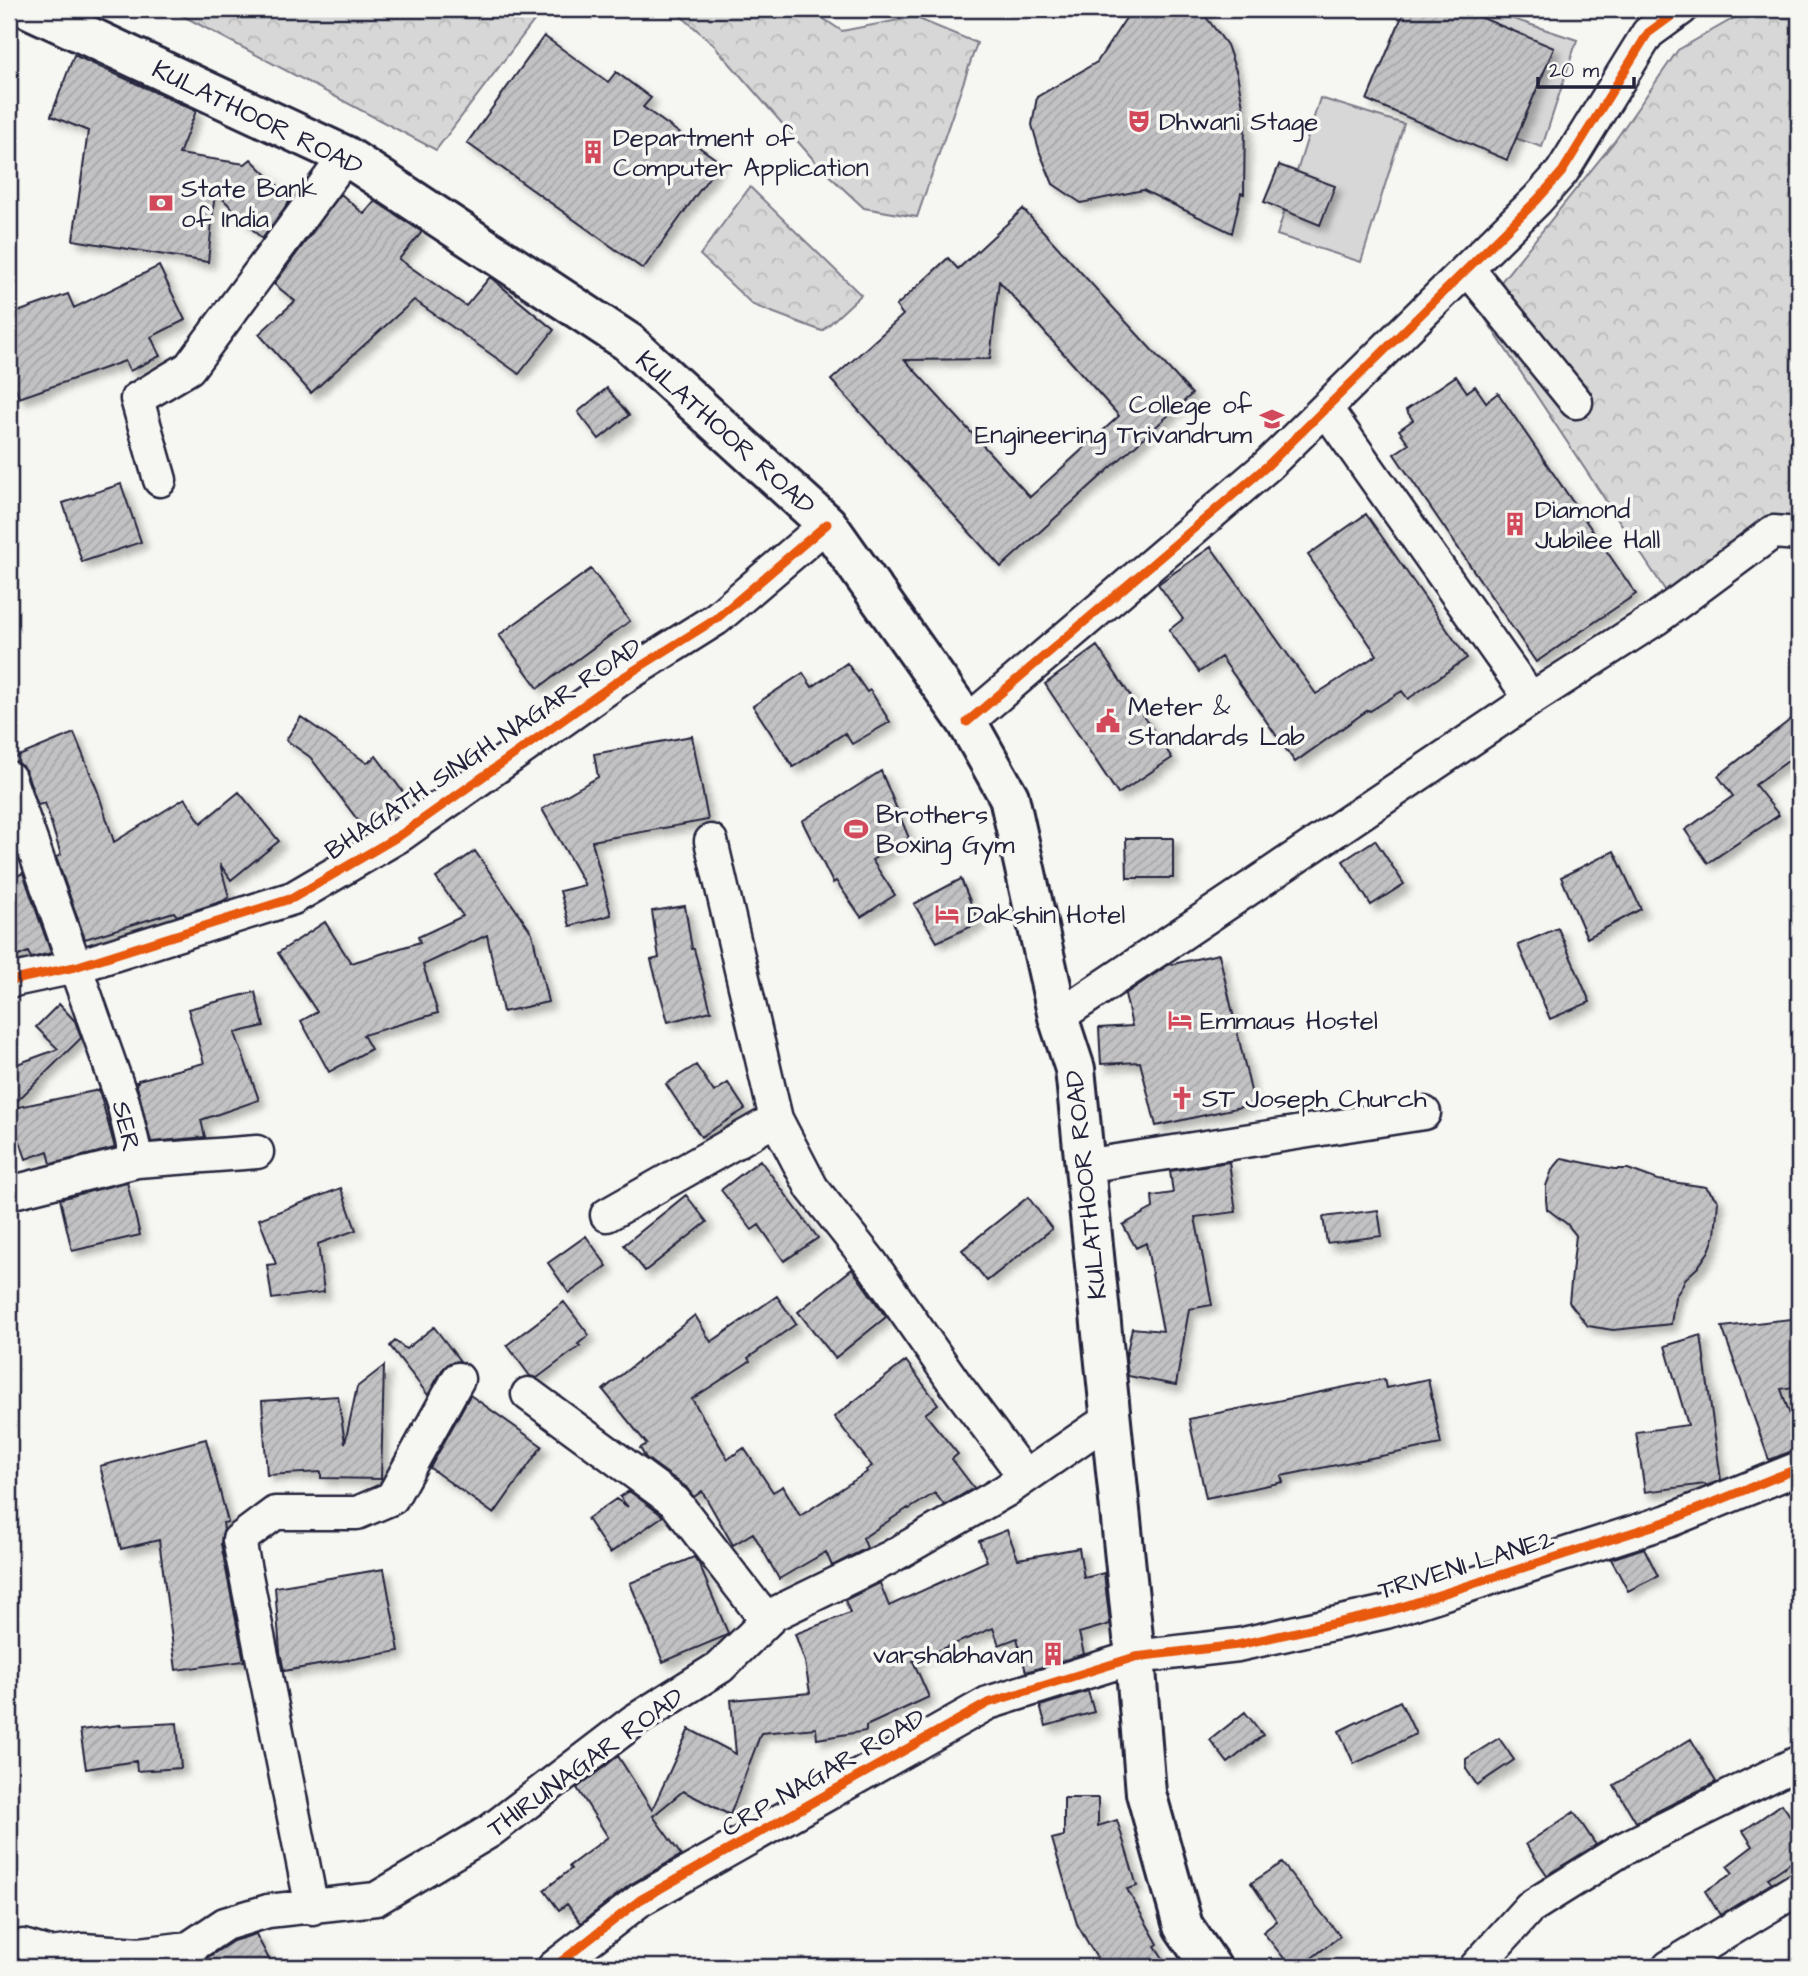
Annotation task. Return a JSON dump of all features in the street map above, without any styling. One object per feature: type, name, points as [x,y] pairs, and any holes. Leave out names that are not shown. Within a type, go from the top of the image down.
[{"type":"main road","name":"KULATHOOR ROAD","points":[[30,9],[346,156],[628,342],[827,524],[967,722],[1009,797],[1058,1017],[1075,1069],[1135,1657],[1146,1793],[1183,1926],[1211,1967]]},
{"type":"street","points":[[967,722],[1267,466],[1468,269],[1562,172],[1648,33],[1681,9]]},
{"type":"street","points":[[160,480],[137,398],[189,368],[346,156]]},
{"type":"street","points":[[1468,269],[1576,402]]},
{"type":"street","points":[[1326,409],[1531,699]]},
{"type":"street","name":"BHAGATH SINGH NAGAR ROAD","points":[[9,981],[75,967],[293,898],[390,841],[622,678],[716,619],[827,524]]},
{"type":"street","points":[[1058,1017],[1531,699],[1657,618],[1773,532],[1799,534]]},
{"type":"street","name":"SER","points":[[9,778],[123,1102],[137,1161],[9,1193]]},
{"type":"street","points":[[711,841],[776,1119],[812,1188],[872,1264],[956,1385],[1025,1476]]},
{"type":"street","points":[[1084,1166],[1424,1113]]},
{"type":"street","points":[[607,1215],[776,1119]]},
{"type":"street","points":[[137,1161],[257,1152]]},
{"type":"street","points":[[312,1908],[239,1540],[275,1513],[357,1513],[392,1498],[458,1379]]},
{"type":"street","points":[[528,1394],[675,1502],[767,1621]]},
{"type":"street","name":"THIRUNAGAR ROAD","points":[[9,1950],[23,1945],[50,1954],[83,1950],[140,1954],[189,1948],[225,1924],[268,1911],[376,1899],[490,1831],[634,1721],[720,1667],[774,1614],[889,1558],[1005,1491],[1109,1419]]},
{"type":"street","name":"TRIVENI LANE2","points":[[1135,1657],[1238,1644],[1386,1612],[1668,1521],[1799,1468]]},
{"type":"street","name":"CRP NAGAR ROAD","points":[[554,1967],[640,1900],[988,1703],[1135,1657]]},
{"type":"street","points":[[1476,1967],[1530,1908],[1623,1849],[1799,1762]]},
{"type":"street","points":[[1669,1967],[1799,1888]]},
{"type":"green space","points":[[170,9],[543,9],[436,150]]},
{"type":"green space","points":[[673,9],[809,9],[842,31],[914,17],[977,43],[917,217],[864,208],[820,167],[712,43]]},
{"type":"green space","points":[[1428,9],[1483,9],[1577,40],[1542,147],[1399,100]]},
{"type":"green space","points":[[1750,9],[1799,9],[1799,521],[1671,599],[1479,309],[1614,142],[1678,50]]},
{"type":"green space","points":[[1320,98],[1404,124],[1361,262],[1277,235]]},
{"type":"green space","points":[[750,187],[861,295],[822,331],[753,305],[700,255]]},
{"type":"building","name":"Dhwani Stage","points":[[1132,9],[1200,9],[1227,45],[1237,74],[1245,117],[1244,194],[1241,193],[1232,233],[1143,190],[1081,203],[1053,184],[1032,125],[1037,97],[1097,62]]},
{"type":"building","points":[[1405,9],[1461,9],[1554,48],[1507,160],[1367,100]]},
{"type":"building","name":"Department of Computer Application","points":[[544,36],[608,82],[616,72],[651,98],[643,107],[720,162],[643,269],[467,143]]},
{"type":"building","points":[[74,55],[196,111],[179,154],[245,164],[251,159],[291,199],[262,239],[215,191],[208,262],[73,240],[88,131],[51,116]]},
{"type":"building","points":[[1279,165],[1335,186],[1320,225],[1264,202]]},
{"type":"building","points":[[341,194],[364,214],[375,201],[422,232],[399,259],[466,306],[490,277],[554,330],[519,374],[414,300],[311,393],[259,334],[295,301],[274,284]]},
{"type":"building","points":[[1023,209],[1192,394],[1001,567],[831,380],[903,315],[896,306],[948,258],[958,269]],"holes":[[[999,281],[1119,416],[1030,497],[905,360],[990,359]]]},
{"type":"building","points":[[159,266],[185,320],[151,337],[160,356],[130,371],[125,361],[19,398],[9,370],[9,315],[68,294],[74,308]]},
{"type":"building","name":"Diamond Jubilee Hall","points":[[1456,376],[1467,392],[1475,386],[1486,402],[1498,393],[1636,594],[1536,662],[1394,454],[1409,444],[1399,430],[1413,420],[1406,410]]},
{"type":"building","points":[[607,388],[629,415],[599,439],[578,412]]},
{"type":"building","points":[[121,484],[141,542],[82,562],[63,503]]},
{"type":"building","points":[[1366,514],[1467,658],[1408,699],[1402,691],[1368,710],[1295,762],[1221,657],[1199,672],[1169,630],[1183,619],[1158,584],[1211,547],[1316,694],[1377,655],[1308,555]]},
{"type":"building","points":[[591,569],[630,621],[538,688],[499,635]]},
{"type":"building","name":"Meter & Standards Lab","points":[[1097,646],[1172,758],[1118,794],[1045,684]]},
{"type":"building","points":[[847,663],[867,692],[870,690],[890,722],[852,744],[845,733],[793,767],[753,706],[803,673],[812,687]]},
{"type":"building","points":[[1799,713],[1799,753],[1755,785],[1779,815],[1708,863],[1685,830],[1733,796],[1718,776]]},
{"type":"building","points":[[301,717],[367,763],[376,756],[406,796],[363,827],[310,757],[286,740]]},
{"type":"building","points":[[74,733],[98,792],[114,842],[185,798],[201,823],[239,792],[279,841],[231,880],[220,864],[229,897],[223,901],[177,916],[174,912],[85,939],[56,857],[61,855],[45,803],[38,805],[26,771],[20,764],[9,760]]},
{"type":"building","points":[[692,736],[708,820],[592,841],[611,915],[570,926],[560,891],[585,885],[542,809],[598,777],[594,754]]},
{"type":"building","name":"Brothers Boxing Gym","points":[[881,771],[909,838],[872,860],[895,895],[861,917],[836,881],[833,883],[802,821]]},
{"type":"building","points":[[1126,838],[1173,838],[1173,878],[1127,878]]},
{"type":"building","points":[[1375,840],[1404,884],[1371,905],[1343,861]]},
{"type":"building","points":[[475,851],[532,933],[548,1002],[503,1012],[487,935],[423,965],[438,1013],[363,1035],[371,1049],[329,1072],[301,1021],[317,1012],[278,953],[325,922],[351,963],[420,942],[418,937],[463,916],[436,878]]},
{"type":"building","points":[[1614,851],[1641,909],[1587,938],[1561,877]]},
{"type":"building","points":[[23,873],[51,953],[31,958],[28,952],[9,960],[9,880]]},
{"type":"building","name":"Dakshin Hotel","points":[[961,879],[979,923],[937,942],[914,904]]},
{"type":"building","points":[[685,906],[692,949],[711,1011],[668,1022],[651,960],[659,958],[652,911]]},
{"type":"building","points":[[1558,928],[1590,1002],[1550,1019],[1518,945]]},
{"type":"building","points":[[1219,954],[1254,1104],[1156,1126],[1140,1062],[1101,1064],[1099,1028],[1132,1026],[1125,994],[1168,965]]},
{"type":"building","points":[[255,992],[264,1026],[235,1033],[259,1100],[201,1120],[205,1137],[151,1142],[136,1082],[204,1063],[188,1009]]},
{"type":"building","points":[[59,1004],[75,1021],[81,1038],[9,1109],[9,1067],[58,1049],[36,1027]]},
{"type":"building","points":[[696,1065],[714,1092],[728,1083],[745,1109],[701,1137],[666,1084]]},
{"type":"building","points":[[99,1090],[115,1148],[51,1164],[48,1151],[26,1159],[9,1109]]},
{"type":"building","points":[[1562,1158],[1614,1169],[1628,1169],[1658,1180],[1706,1187],[1718,1201],[1715,1235],[1709,1251],[1685,1279],[1675,1297],[1671,1324],[1613,1330],[1588,1326],[1569,1302],[1576,1235],[1567,1224],[1547,1209],[1546,1200],[1546,1186],[1552,1170]]},
{"type":"building","points":[[760,1160],[818,1238],[784,1261],[759,1225],[752,1230],[721,1190]]},
{"type":"building","points":[[1229,1162],[1236,1212],[1195,1217],[1212,1305],[1189,1309],[1176,1385],[1128,1376],[1126,1357],[1132,1328],[1163,1331],[1146,1243],[1136,1248],[1123,1225],[1153,1208],[1152,1196],[1173,1193],[1170,1171]]},
{"type":"building","points":[[127,1182],[140,1235],[72,1251],[60,1199]]},
{"type":"building","points":[[341,1188],[356,1230],[318,1244],[324,1292],[272,1299],[267,1265],[276,1264],[259,1219]]},
{"type":"building","points":[[686,1195],[707,1222],[645,1271],[624,1245]]},
{"type":"building","points":[[1028,1197],[1052,1229],[987,1281],[962,1250]]},
{"type":"building","points":[[1378,1210],[1382,1236],[1327,1243],[1323,1217]]},
{"type":"building","points":[[586,1236],[607,1266],[569,1293],[548,1263]]},
{"type":"building","points":[[852,1269],[886,1317],[835,1358],[798,1312]]},
{"type":"building","points":[[777,1296],[796,1324],[748,1358],[750,1361],[692,1399],[728,1459],[744,1448],[773,1492],[783,1486],[800,1516],[872,1466],[834,1417],[906,1361],[938,1404],[925,1414],[958,1454],[952,1459],[974,1488],[944,1505],[935,1493],[863,1538],[867,1548],[832,1566],[826,1552],[779,1579],[753,1533],[733,1545],[702,1491],[694,1497],[686,1487],[646,1458],[640,1448],[647,1444],[603,1390],[695,1315],[711,1342]]},
{"type":"building","points":[[564,1302],[589,1335],[578,1344],[580,1346],[537,1378],[530,1376],[507,1345]]},
{"type":"building","points":[[1799,1318],[1799,1386],[1781,1389],[1799,1441],[1799,1450],[1769,1460],[1722,1327]]},
{"type":"building","points":[[434,1327],[460,1361],[449,1363],[442,1370],[428,1395],[390,1346],[395,1341],[406,1349]]},
{"type":"building","points":[[1701,1335],[1721,1480],[1706,1486],[1645,1492],[1636,1432],[1688,1425],[1665,1346]]},
{"type":"building","points":[[384,1366],[381,1479],[321,1478],[321,1472],[267,1475],[262,1401],[338,1396],[345,1443],[357,1387]]},
{"type":"building","points":[[1384,1379],[1386,1388],[1428,1379],[1441,1444],[1281,1476],[1283,1482],[1206,1498],[1189,1419]]},
{"type":"building","points":[[470,1395],[542,1446],[494,1514],[430,1468]]},
{"type":"building","points":[[206,1439],[228,1522],[223,1523],[221,1544],[244,1661],[176,1670],[159,1540],[121,1549],[100,1466]]},
{"type":"building","points":[[629,1491],[663,1516],[610,1553],[587,1519],[616,1499],[628,1507],[620,1497]]},
{"type":"building","points":[[1007,1530],[1018,1559],[1079,1548],[1084,1578],[1104,1573],[1110,1624],[1079,1633],[1084,1654],[1026,1672],[1017,1638],[999,1645],[993,1628],[913,1661],[929,1697],[866,1726],[866,1731],[817,1739],[816,1728],[761,1733],[730,1815],[683,1791],[653,1816],[681,1855],[631,1884],[581,1923],[567,1904],[559,1910],[544,1890],[571,1869],[569,1866],[608,1837],[577,1788],[618,1756],[652,1810],[689,1729],[736,1754],[731,1700],[810,1693],[805,1662],[795,1634],[850,1613],[845,1600],[880,1583],[889,1606],[987,1561],[979,1541]]},
{"type":"building","points":[[1644,1548],[1658,1576],[1628,1591],[1611,1559]]},
{"type":"building","points":[[694,1557],[728,1633],[663,1662],[630,1583]]},
{"type":"building","points":[[384,1569],[399,1651],[284,1671],[275,1587]]},
{"type":"building","points":[[1088,1691],[1094,1712],[1046,1726],[1040,1706]]},
{"type":"building","points":[[1400,1701],[1416,1734],[1354,1764],[1339,1731]]},
{"type":"building","points":[[1245,1712],[1263,1735],[1228,1763],[1210,1740]]},
{"type":"building","points":[[177,1723],[181,1768],[137,1771],[136,1761],[86,1769],[80,1730],[120,1725]]},
{"type":"building","points":[[1499,1738],[1514,1760],[1477,1785],[1466,1769],[1466,1759]]},
{"type":"building","points":[[1691,1739],[1716,1782],[1636,1822],[1614,1785]]},
{"type":"building","points":[[1064,1798],[1098,1798],[1098,1826],[1117,1820],[1137,1886],[1127,1889],[1158,1944],[1155,1946],[1169,1967],[1102,1967],[1077,1924],[1052,1839],[1064,1836]]},
{"type":"building","points":[[1782,1804],[1799,1829],[1799,1857],[1768,1878],[1772,1883],[1720,1915],[1705,1891],[1733,1873],[1727,1866],[1753,1846],[1743,1831]]},
{"type":"building","points":[[1574,1812],[1596,1845],[1547,1875],[1526,1844]]},
{"type":"building","points":[[1282,1863],[1340,1936],[1300,1967],[1291,1967],[1263,1932],[1277,1921],[1251,1883]]},
{"type":"building","points":[[256,1934],[273,1967],[183,1967],[199,1963],[233,1941]]},
{"type":"cycle path","points":[[967,722],[1267,466],[1537,200],[1562,172],[1648,33],[1681,9]]},
{"type":"cycle path","points":[[9,981],[75,967],[293,898],[402,834],[622,678],[716,619],[827,524]]},
{"type":"cycle path","points":[[554,1967],[640,1900],[988,1703],[1135,1657],[1238,1645],[1386,1612],[1668,1521],[1799,1468]]},
{"type":"place","name":"Dhwani Stage","points":[[1139,121]]},
{"type":"place","name":"Department of Computer Application","points":[[593,152]]},
{"type":"place","name":"State Bank of India","points":[[161,203]]},
{"type":"place","name":"College of Engineering Trivandrum","points":[[1272,419]]},
{"type":"place","name":"Diamond Jubilee Hall","points":[[1515,524]]},
{"type":"place","name":"Meter & Standards Lab","points":[[1108,721]]},
{"type":"place","name":"Brothers Boxing Gym","points":[[856,829]]},
{"type":"place","name":"Dakshin Hotel","points":[[947,914]]},
{"type":"place","name":"Emmaus Hostel","points":[[1180,1020]]},
{"type":"place","name":"ST Joseph Church","points":[[1182,1098]]},
{"type":"place","name":"varshabhavan","points":[[1053,1654]]}]
